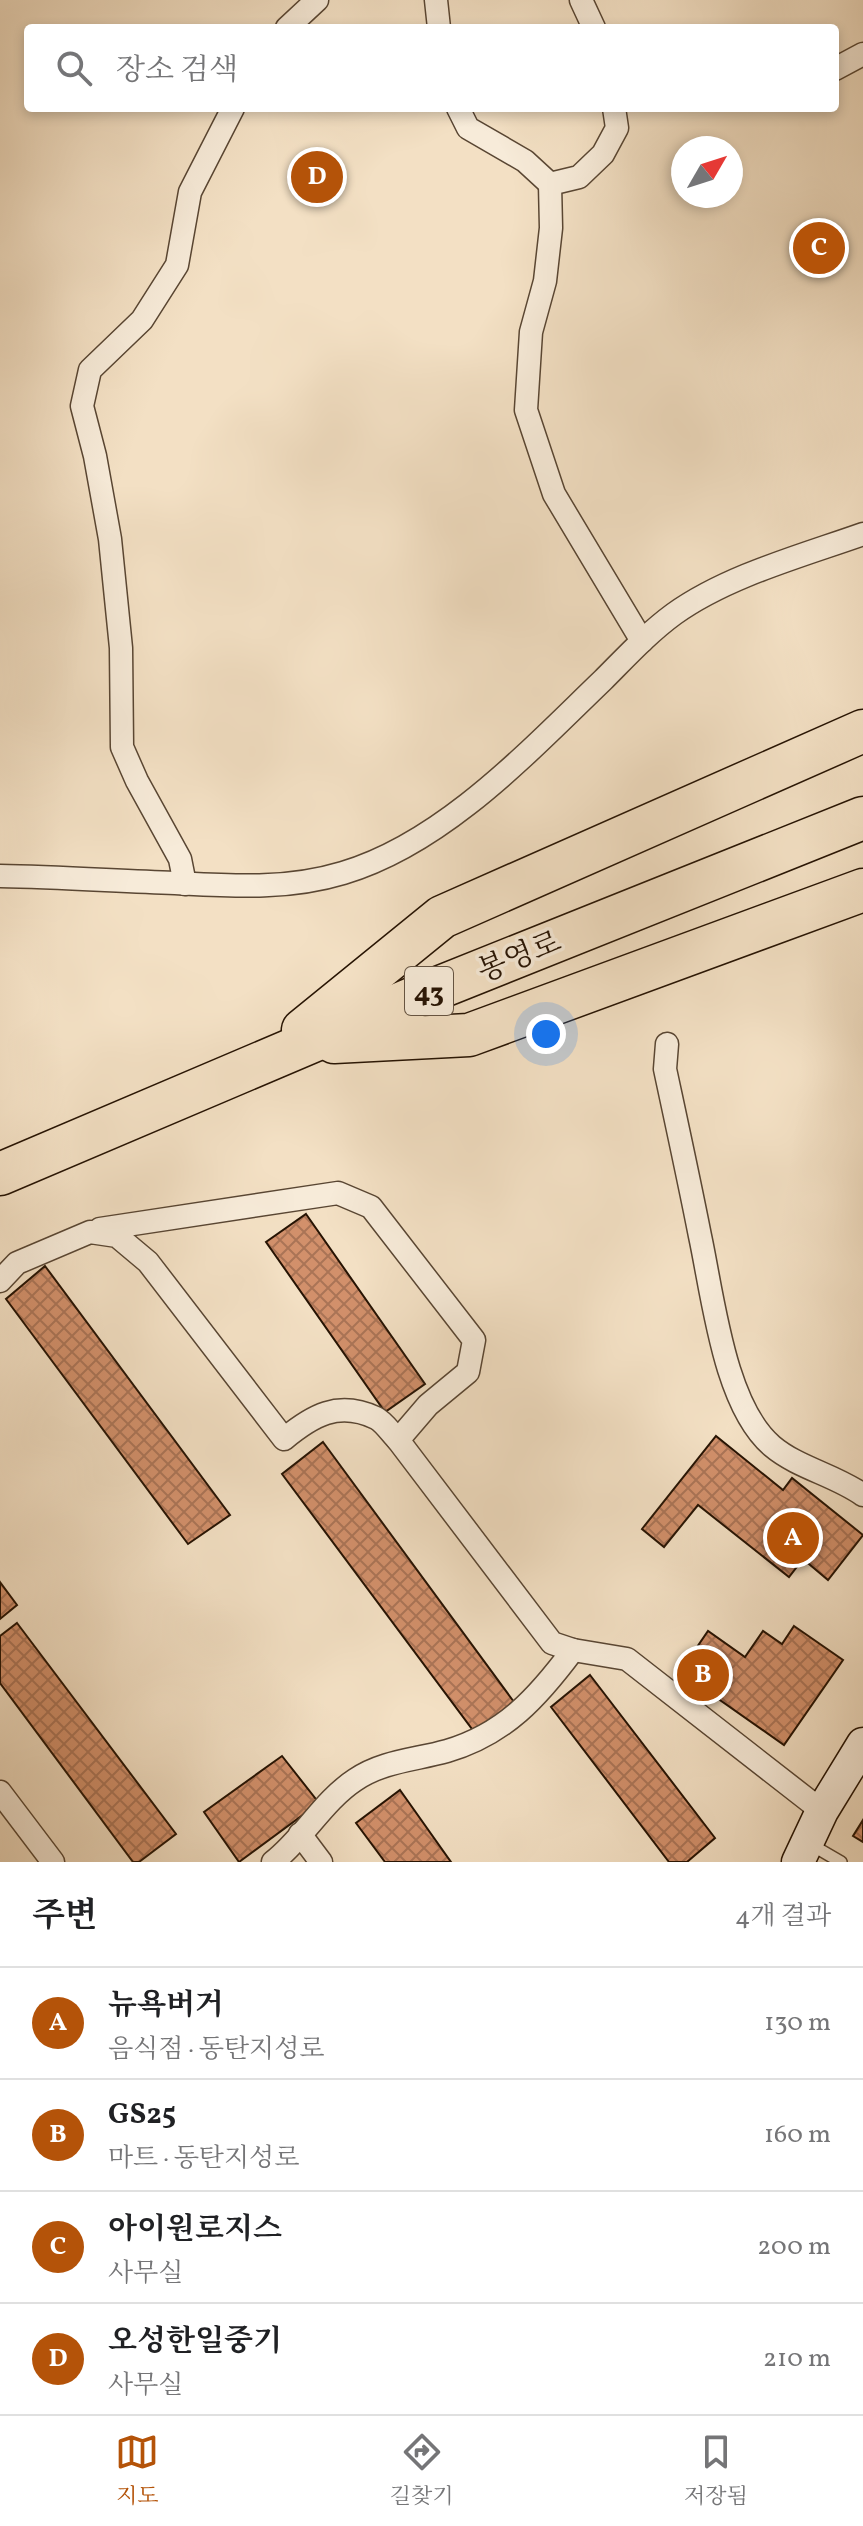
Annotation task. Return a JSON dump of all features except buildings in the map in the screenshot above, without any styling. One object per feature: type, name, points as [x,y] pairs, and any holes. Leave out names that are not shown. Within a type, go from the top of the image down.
[{"type":"highway","points":[[264,1062],[442,917],[863,731]]},
{"type":"highway","name":"봉영로","points":[[0,1174],[428,992],[863,818]]},
{"type":"highway","points":[[306,1044],[469,1035],[863,890]]},
{"type":"main road","points":[[802,1852],[822,1811],[863,1744]]},
{"type":"street","points":[[291,24],[317,0]]},
{"type":"street","points":[[436,0],[439,24]]},
{"type":"street","points":[[581,0],[592,24]]},
{"type":"street","points":[[839,67],[863,54]]},
{"type":"street","points":[[185,884],[180,859],[122,747],[121,648],[110,539],[95,456],[82,406],[90,370],[142,320],[177,265],[190,192],[231,112]]},
{"type":"street","points":[[460,112],[468,128],[525,161],[550,184],[551,228],[545,281],[531,332],[526,410],[554,494],[642,641]]},
{"type":"street","points":[[550,184],[579,177],[603,154],[617,128],[615,112]]},
{"type":"street","points":[[0,876],[224,887],[283,886],[344,873],[444,824],[531,749],[642,641],[675,614],[721,586],[863,534]]},
{"type":"street","points":[[667,1044],[665,1069],[727,1367],[747,1414],[771,1445],[799,1462],[843,1481],[863,1495]]},
{"type":"street","points":[[0,1281],[17,1263],[90,1232],[123,1224],[338,1193],[371,1207],[474,1340],[468,1372],[428,1405],[398,1440]]},
{"type":"street","points":[[90,1232],[117,1236],[148,1262],[284,1439],[311,1417],[345,1409],[378,1418],[552,1643],[573,1650],[627,1659],[822,1811]]},
{"type":"street","points":[[273,1862],[352,1782],[374,1769],[446,1752],[479,1740],[511,1719],[532,1702],[573,1650]]},
{"type":"street","points":[[0,1792],[53,1862]]},
{"type":"street","points":[[300,1834],[321,1862]]},
{"type":"lane","points":[[802,1852],[841,1862]]},
{"type":"place","name":"오성한일중기","points":[[317,177]]},
{"type":"place","name":"아이원로지스","points":[[819,248]]},
{"type":"place","name":"뉴욕버거","points":[[793,1538]]},
{"type":"place","name":"GS25","points":[[703,1675]]}]
